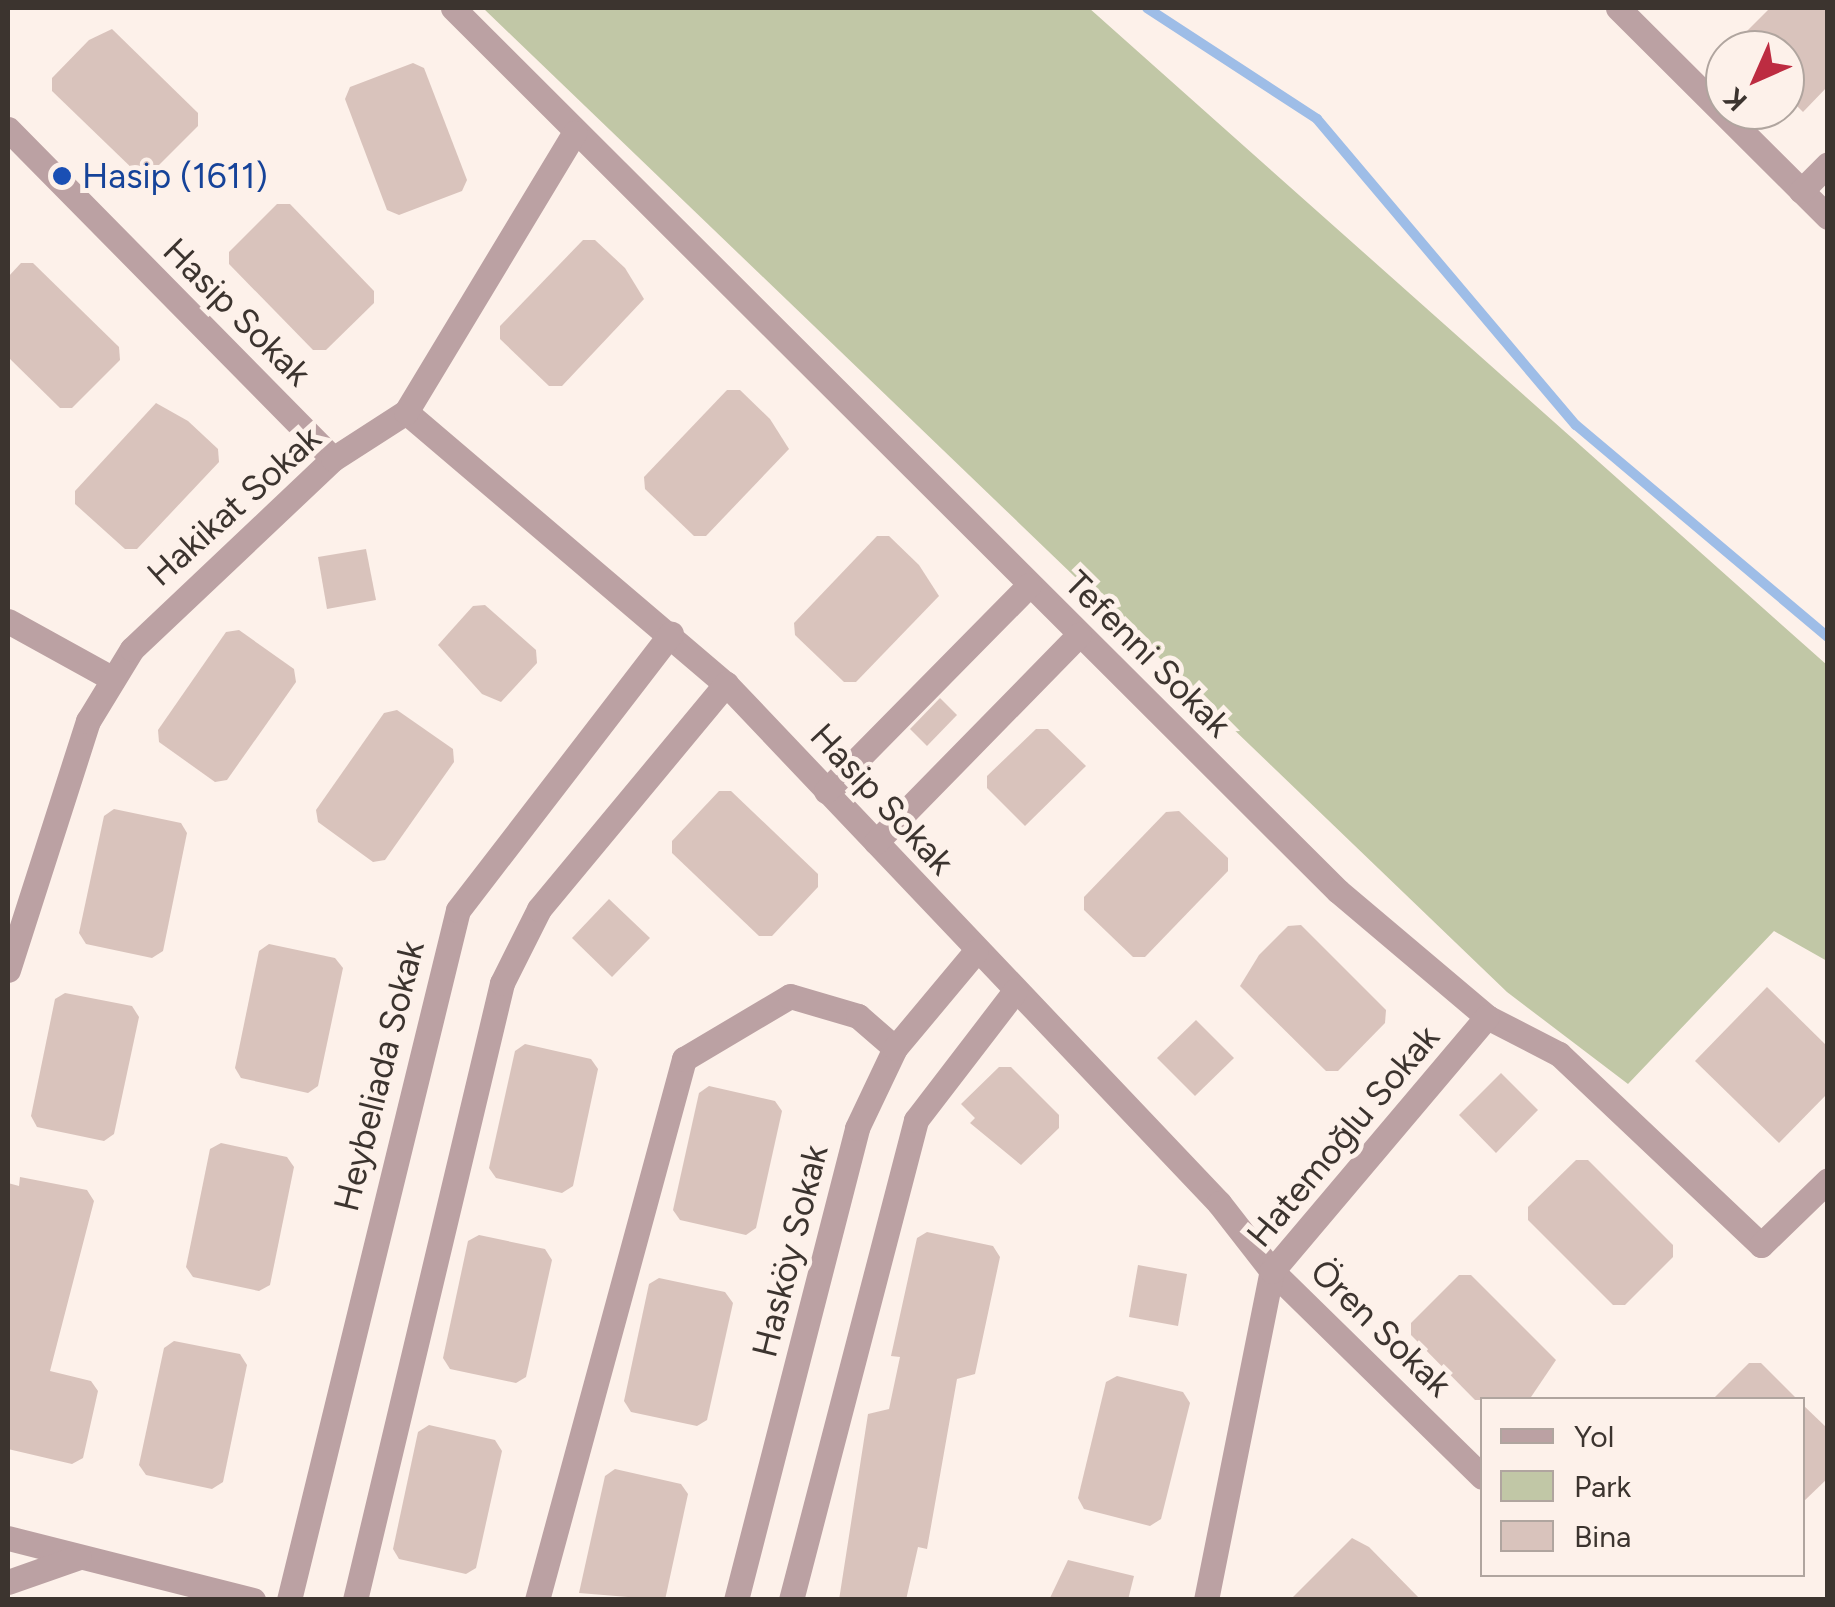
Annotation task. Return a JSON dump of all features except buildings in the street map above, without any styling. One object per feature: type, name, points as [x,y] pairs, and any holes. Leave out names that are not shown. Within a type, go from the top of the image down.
[{"type":"street","name":"Tefenni Sokak","points":[[453,8],[574,133],[1338,891],[1487,1017],[1559,1054],[1761,1245],[1828,1180]]},
{"type":"street","points":[[1618,8],[1828,216]]},
{"type":"street","name":"Hasip Sokak","points":[[8,129],[334,459]]},
{"type":"street","name":"Hakikat Sokak","points":[[8,965],[88,721],[132,648],[334,459],[406,412],[574,133]]},
{"type":"street","points":[[1801,191],[1828,164]]},
{"type":"street","name":"Hasip Sokak","points":[[406,412],[671,633],[726,684],[1220,1203],[1272,1271]]},
{"type":"street","points":[[826,791],[1029,586]]},
{"type":"street","points":[[8,621],[113,679]]},
{"type":"street","name":"Heybeliada Sokak","points":[[288,1600],[458,910],[671,633]]},
{"type":"street","points":[[876,842],[1080,635]]},
{"type":"street","points":[[356,1600],[502,983],[539,909],[726,684]]},
{"type":"street","name":"Hasköy Sokak","points":[[736,1600],[857,1128],[894,1048],[976,951]]},
{"type":"street","points":[[791,1600],[916,1120],[1015,991]]},
{"type":"street","points":[[536,1600],[684,1059],[790,996],[858,1016],[894,1048]]},
{"type":"street","name":"Hatemoğlu Sokak","points":[[1206,1600],[1272,1271],[1487,1017]]},
{"type":"street","name":"Ören Sokak","points":[[1272,1271],[1480,1475]]},
{"type":"street","points":[[8,1538],[253,1600]]},
{"type":"street","points":[[8,1582],[79,1557]]},
{"type":"green space","points":[[483,8],[1089,8],[1827,665],[1827,961],[1774,931],[1628,1084],[1507,992]]},
{"type":"waterway","points":[[1147,8],[1317,119],[1576,425],[1828,637]]},
{"type":"place","name":"Hasip (1611)","points":[[62,176]]}]
